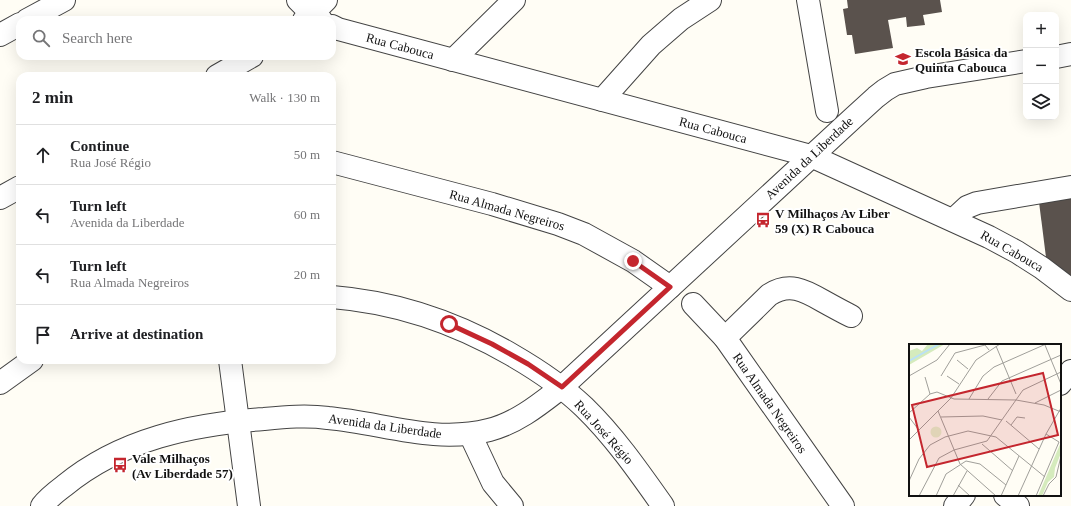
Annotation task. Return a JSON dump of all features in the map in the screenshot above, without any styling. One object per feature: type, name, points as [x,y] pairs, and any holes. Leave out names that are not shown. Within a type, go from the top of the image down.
[{"type":"street","points":[[34,16],[64,0]]},
{"type":"street","points":[[453,60],[514,0]]},
{"type":"street","points":[[602,100],[651,45],[681,19],[710,0]]},
{"type":"street","points":[[808,0],[827,111]]},
{"type":"street","points":[[0,35],[16,26]]},
{"type":"street","name":"Rua Cabouca","points":[[336,28],[811,156],[989,237],[1042,268],[1071,290]]},
{"type":"street","points":[[1059,56],[1071,54]]},
{"type":"street","points":[[224,72],[245,60]]},
{"type":"street","name":"Avenida da Liberdade","points":[[42,506],[77,475],[114,453],[180,430],[238,421],[296,417],[326,417],[412,432],[454,436],[491,430],[511,422],[534,409],[562,387],[811,156],[885,90],[895,84],[926,77],[1023,61]]},
{"type":"street","name":"Rua Almada Negreiros","points":[[336,163],[492,204],[558,224],[584,234],[633,261],[670,287]]},
{"type":"street","points":[[953,220],[967,207],[977,203],[1071,187]]},
{"type":"street","points":[[725,338],[770,295],[785,288],[805,291],[851,316]]},
{"type":"street","name":"Rua José Régio","points":[[336,297],[384,304],[413,311],[449,324],[492,344],[528,364],[562,387],[584,407],[605,429],[631,461],[664,506]]},
{"type":"street","name":"Rua Almada Negreiros","points":[[693,304],[725,338],[843,506]]},
{"type":"street","points":[[0,383],[26,364]]},
{"type":"street","points":[[231,364],[249,506]]},
{"type":"street","points":[[1061,383],[1071,371]]},
{"type":"street","points":[[470,434],[493,483],[512,506]]},
{"type":"street","points":[[955,506],[963,496]]},
{"type":"street","points":[[1006,496],[1018,506]]},
{"type":"building","points":[[847,0],[940,0],[942,12],[923,15],[925,25],[907,27],[906,17],[888,20],[893,48],[855,54],[852,35],[847,35],[843,9],[848,8]]},
{"type":"building","points":[[1071,197],[1071,282],[1047,265],[1039,202]]},
{"type":"place","name":"Escola Básica da Quinta Cabouca","points":[[903,59]]},
{"type":"place","name":"V Milhaços Av Liber 59 (X) R Cabouca","points":[[763,220]]},
{"type":"place","name":"Vale Milhaços (Av Liberdade 57)","points":[[120,465]]},
{"type":"route","points":[[449,324],[492,344],[528,364],[562,387],[670,287],[633,261]]}]
